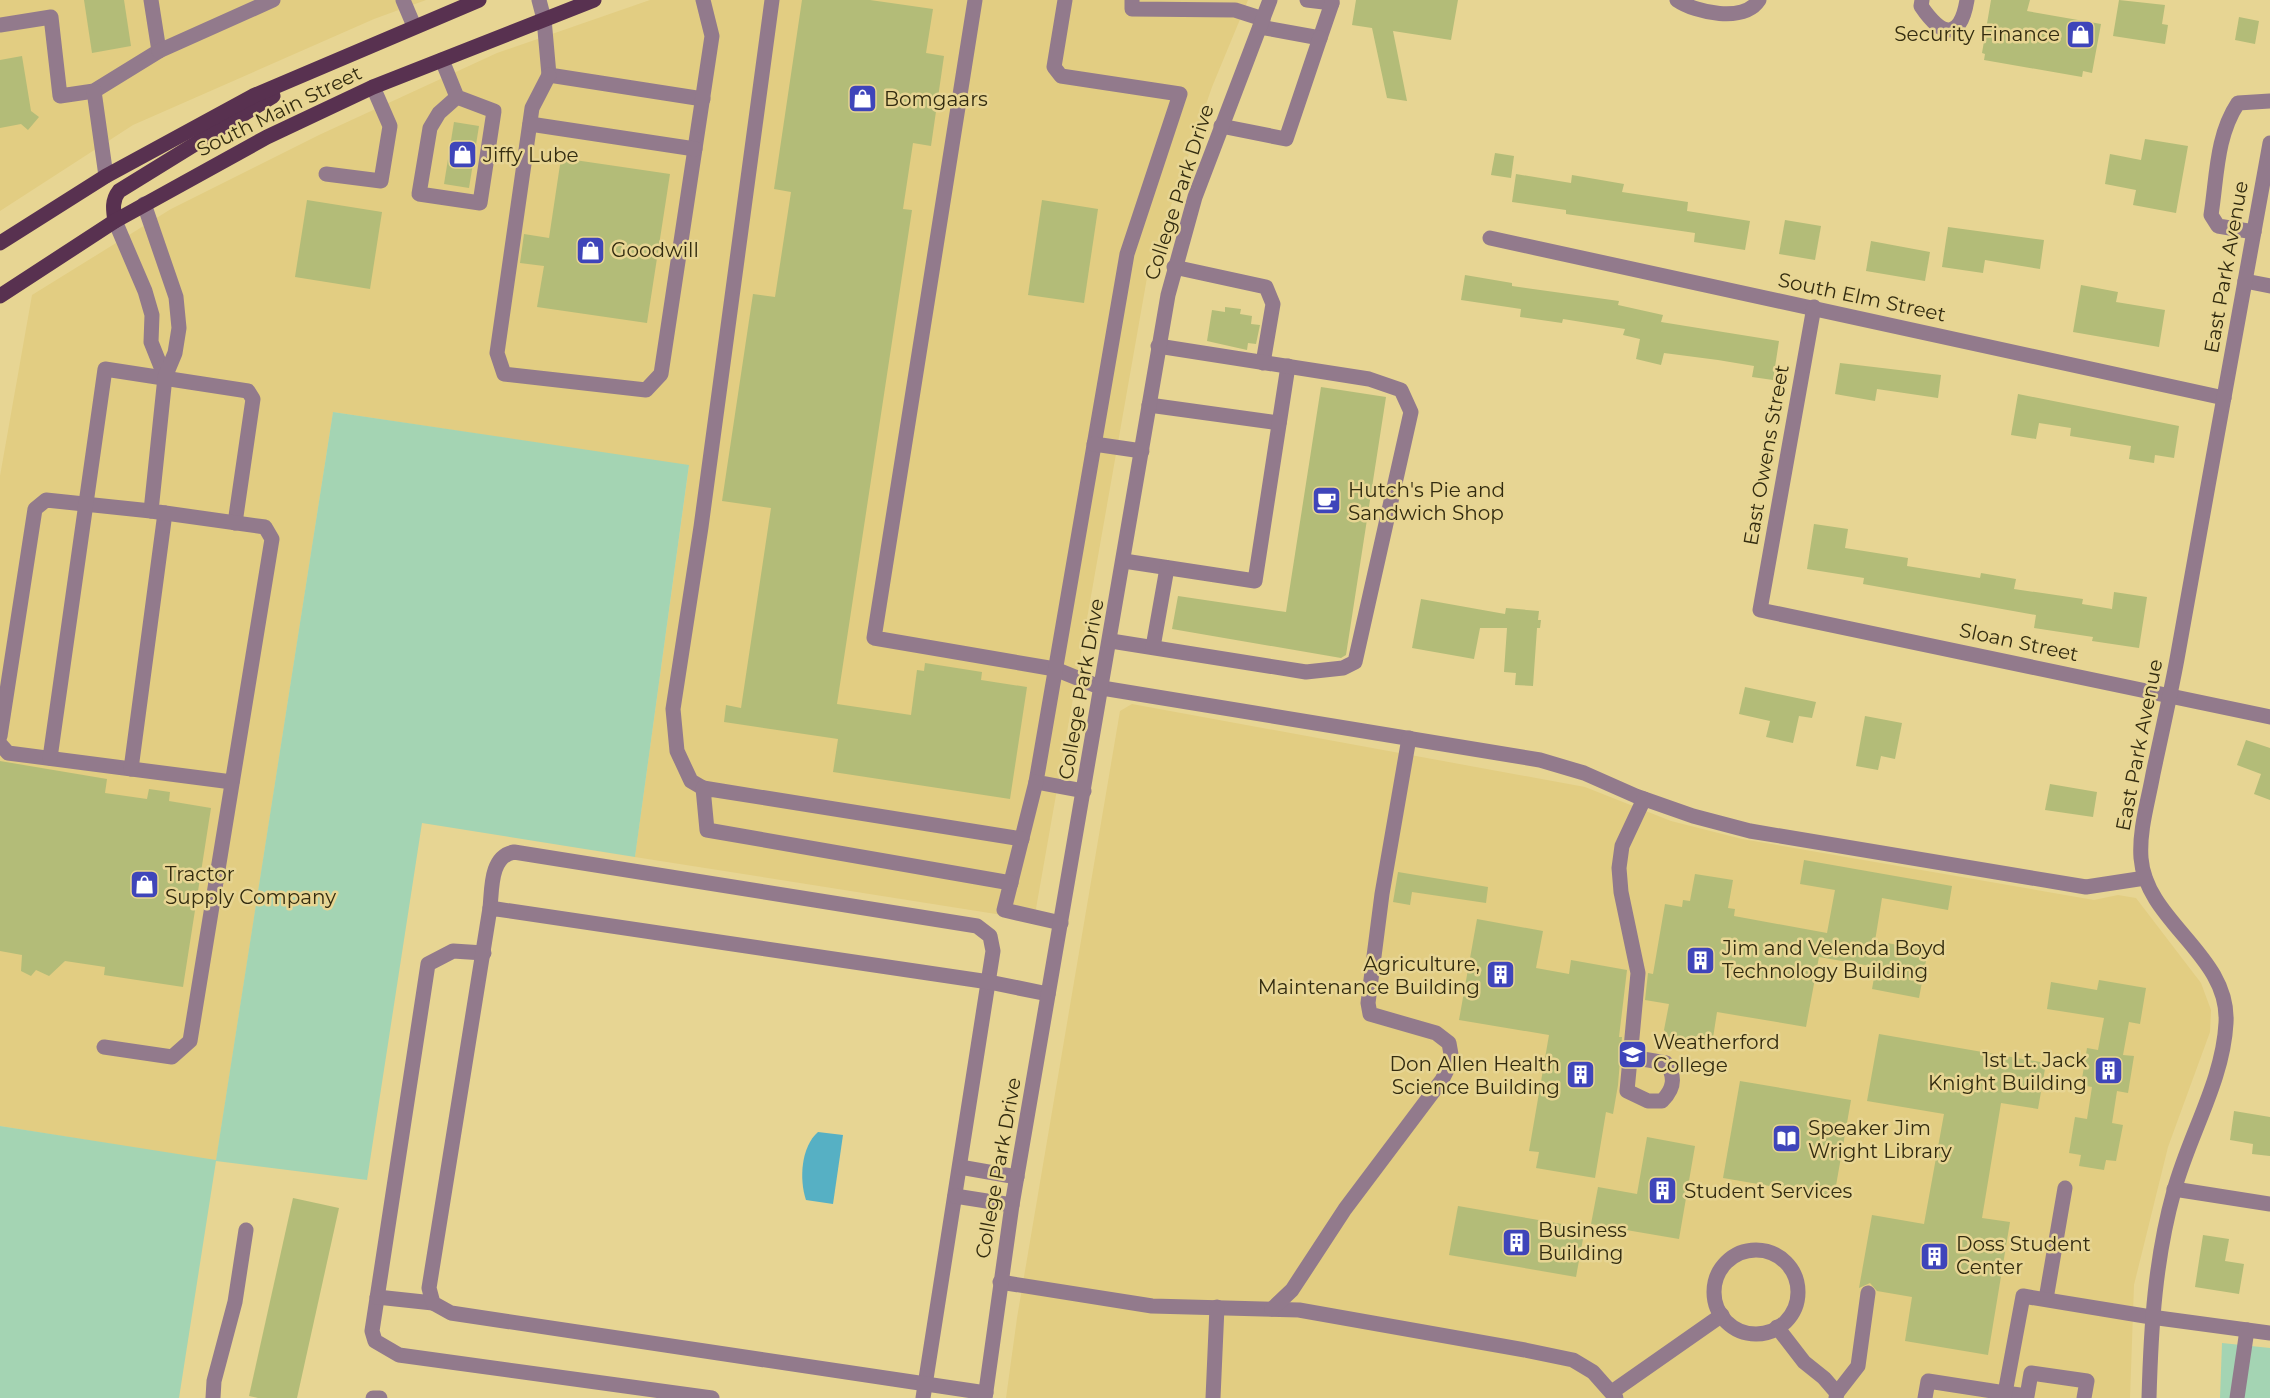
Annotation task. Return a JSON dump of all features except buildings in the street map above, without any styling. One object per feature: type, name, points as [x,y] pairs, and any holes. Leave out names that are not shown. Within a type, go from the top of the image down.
[{"type":"main road","name":"South Main Street","points":[[0,243],[106,176],[253,96],[479,0]]},
{"type":"main road","name":"South Main Street","points":[[0,296],[115,221],[267,137],[373,87],[594,0]]},
{"type":"main road","points":[[115,221],[113,207],[115,196],[119,191],[319,67]]},
{"type":"street","points":[[151,0],[159,51]]},
{"type":"street","points":[[0,25],[51,17],[60,96],[94,91],[159,51],[273,0]]},
{"type":"street","points":[[403,0],[414,26]]},
{"type":"street","points":[[539,0],[544,19],[549,75],[532,108],[496,353],[504,374],[646,390],[661,374],[703,99],[712,36],[703,0]]},
{"type":"street","points":[[772,0],[701,527],[673,709],[677,751],[691,781],[703,788],[1022,839]]},
{"type":"street","points":[[975,0],[874,638],[1055,669],[1102,688],[1540,760],[1584,773],[1644,799],[1693,816],[1750,831],[2086,887],[2145,879]]},
{"type":"street","points":[[1061,923],[1004,910],[1036,782],[1127,254],[1180,94],[1061,76],[1054,67],[1065,0]]},
{"type":"street","points":[[1132,0],[1132,9],[1235,10],[1261,23],[1320,38]]},
{"type":"street","name":"College Park Drive","points":[[986,1395],[1012,1205],[1111,641],[1158,346],[1174,267],[1195,197],[1270,0]]},
{"type":"street","points":[[1221,126],[1286,139],[1332,1],[1307,0]]},
{"type":"street","points":[[1677,0],[1688,7],[1735,14],[1755,7],[1759,0]]},
{"type":"street","points":[[1921,3],[1936,26],[1954,29],[1964,19],[1967,0]]},
{"type":"street","points":[[442,60],[457,98],[494,111],[480,203],[419,194],[430,128],[439,113],[457,98]]},
{"type":"street","points":[[549,75],[703,99]]},
{"type":"street","points":[[326,174],[381,181],[390,126],[373,87]]},
{"type":"street","points":[[94,91],[106,176]]},
{"type":"street","points":[[2254,232],[2218,226],[2211,215],[2220,146],[2231,114],[2238,103],[2270,101]]},
{"type":"street","points":[[530,124],[695,149]]},
{"type":"street","name":"East Park Avenue","points":[[2149,1398],[2151,1317],[2157,1265],[2174,1189],[2222,1057],[2226,1021],[2224,995],[2208,966],[2159,902],[2145,879],[2142,830],[2170,695],[2270,143]]},
{"type":"street","points":[[131,769],[158,512],[165,377],[175,353],[179,328],[176,297],[144,204]]},
{"type":"street","points":[[115,221],[145,291],[152,315],[151,342],[165,377]]},
{"type":"street","name":"South Elm Street","points":[[1490,238],[2224,398]]},
{"type":"street","points":[[1174,267],[1266,287],[1273,304],[1263,363]]},
{"type":"street","points":[[2245,281],[2270,286]]},
{"type":"street","name":"East Owens Street","points":[[1760,610],[1814,308]]},
{"type":"street","points":[[1111,641],[1306,672],[1343,668],[1355,662],[1411,412],[1401,390],[1369,379],[1158,346]]},
{"type":"street","points":[[1124,561],[1255,581],[1288,366]]},
{"type":"street","points":[[50,758],[84,503],[105,369],[248,391],[253,399],[235,523]]},
{"type":"street","points":[[1149,405],[1279,423]]},
{"type":"street","points":[[1094,444],[1142,451]]},
{"type":"street","points":[[0,736],[35,509],[46,500],[266,527],[272,539],[190,1041],[172,1057],[104,1047]]},
{"type":"street","points":[[1153,647],[1167,568]]},
{"type":"street","name":"Sloan Street","points":[[1760,610],[2270,717]]},
{"type":"street","points":[[1272,1308],[1292,1290],[1345,1209],[1442,1080],[1452,1060],[1449,1043],[1436,1033],[1370,1014],[1368,1003],[1382,894],[1409,738]]},
{"type":"street","points":[[0,744],[8,753],[232,782]]},
{"type":"street","points":[[1036,782],[1084,791]]},
{"type":"street","points":[[703,788],[707,831],[1011,883]]},
{"type":"street","points":[[1631,1057],[1638,973],[1621,892],[1619,868],[1622,846],[1644,799]]},
{"type":"street","points":[[433,1303],[429,1288],[490,908],[498,863],[507,853],[514,852],[977,926],[990,936],[993,951],[923,1398]]},
{"type":"street","points":[[490,908],[989,982],[1048,994]]},
{"type":"street","points":[[484,953],[453,951],[429,964],[372,1331],[375,1341],[399,1355],[712,1398]]},
{"type":"street","points":[[960,1167],[1017,1177]]},
{"type":"street","points":[[2046,1299],[2065,1188]]},
{"type":"street","points":[[2174,1189],[2270,1204]]},
{"type":"street","points":[[955,1196],[1012,1205]]},
{"type":"street","points":[[213,1398],[214,1381],[235,1302],[246,1230]]},
{"type":"street","points":[[1747,1251],[1765,1251],[1788,1264],[1798,1289],[1791,1315],[1778,1327],[1761,1333],[1743,1331],[1722,1315],[1714,1289],[1719,1272],[1739,1254],[1747,1251]]},
{"type":"street","points":[[1000,1282],[1152,1306],[1299,1310],[1556,1356],[1573,1360],[1593,1372],[1614,1395],[1722,1315]]},
{"type":"street","points":[[1778,1327],[1804,1362],[1824,1378],[1837,1396],[1858,1366],[1868,1293]]},
{"type":"street","points":[[2005,1393],[2023,1296],[2151,1317],[2270,1333]]},
{"type":"street","points":[[377,1297],[433,1303],[451,1313],[926,1382],[986,1395]]},
{"type":"street","points":[[1213,1398],[1217,1307]]},
{"type":"street","points":[[2237,1398],[2247,1330]]},
{"type":"street","points":[[1925,1398],[1928,1381],[2027,1397],[2031,1373],[2087,1382],[2084,1398]]},
{"type":"street","points":[[373,1398],[380,1398]]},
{"type":"shaded area","points":[[0,0],[426,0],[374,19],[133,125],[0,211]]},
{"type":"shaded area","points":[[650,0],[1248,0],[1212,87],[1148,272],[1034,920],[635,857],[689,466],[333,412],[216,1161],[0,1126],[0,476],[32,295],[171,209],[319,135],[497,53]]},
{"type":"shaded area","name":"Weatherford College","points":[[1132,704],[1585,787],[1671,821],[1742,839],[2094,900],[2118,895],[2136,898],[2201,983],[2211,1010],[2210,1032],[2168,1147],[2134,1285],[2130,1398],[1006,1398],[1017,1318],[1120,711]]},
{"type":"green space","points":[[333,412],[689,465],[635,857],[422,823],[367,1180],[216,1161],[179,1398],[0,1398],[0,1126],[216,1160]]},
{"type":"green space","points":[[2222,1343],[2270,1348],[2270,1398],[2220,1398]]},
{"type":"water","points":[[818,1132],[843,1135],[833,1204],[806,1200],[804,1192],[802,1173],[805,1155],[812,1138]]},
{"type":"place","name":"Security Finance","points":[[2081,34]]},
{"type":"place","name":"Bomgaars","points":[[863,99]]},
{"type":"place","name":"Jiffy Lube","points":[[462,155]]},
{"type":"place","name":"Goodwill","points":[[590,250]]},
{"type":"place","name":"Hutch's Pie and Sandwich Shop","points":[[1327,501]]},
{"type":"place","name":"Tractor Supply Company","points":[[144,885]]},
{"type":"place","name":"Jim and Velenda Boyd Technology Building","points":[[1701,960]]},
{"type":"place","name":"Agriculture, Maintenance Building","points":[[1501,975]]},
{"type":"place","name":"Weatherford College","points":[[1632,1054]]},
{"type":"place","name":"1st Lt. Jack Knight Building","points":[[2108,1071]]},
{"type":"place","name":"Don Allen Health Science Building","points":[[1581,1075]]},
{"type":"place","name":"Speaker Jim Wright Library","points":[[1787,1139]]},
{"type":"place","name":"Student Services","points":[[1663,1191]]},
{"type":"place","name":"Business Building","points":[[1517,1242]]},
{"type":"place","name":"Doss Student Center","points":[[1935,1256]]}]
